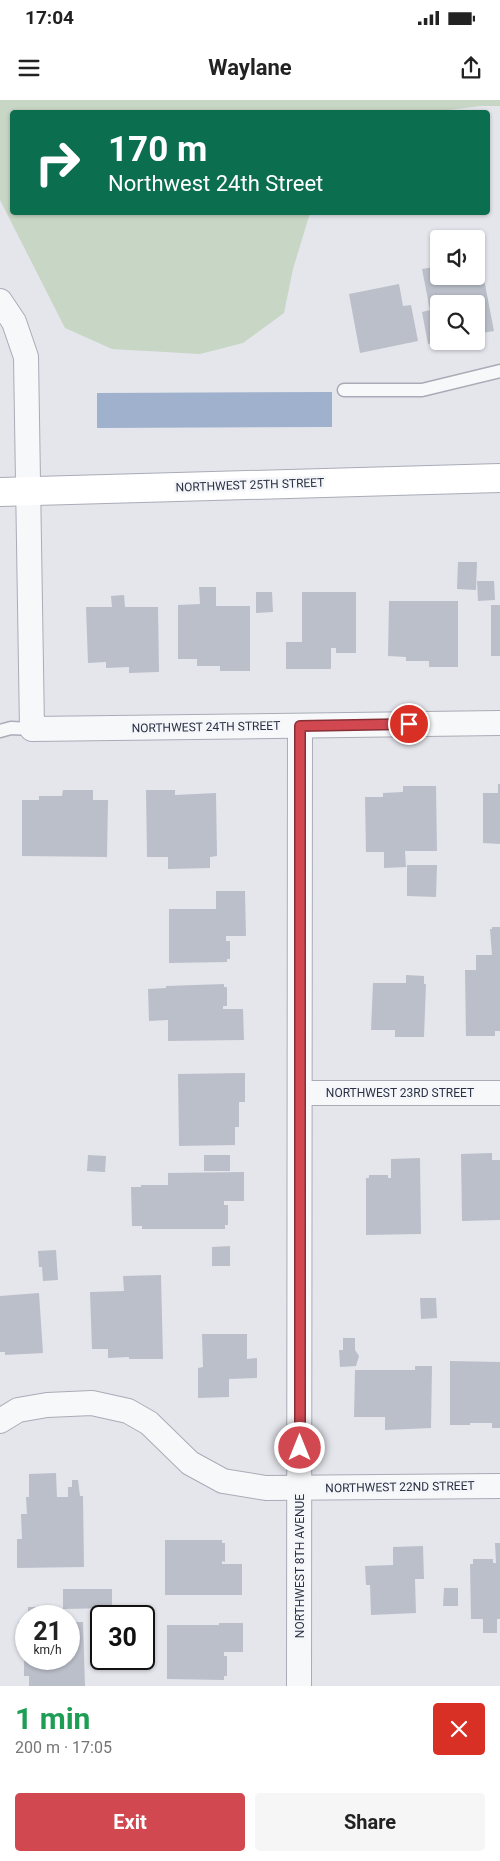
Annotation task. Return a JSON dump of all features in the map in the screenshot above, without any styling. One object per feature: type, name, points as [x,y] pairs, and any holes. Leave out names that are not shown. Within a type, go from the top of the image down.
[{"type":"street","points":[[0,301],[14,322],[26,357],[32,729]]},
{"type":"street","name":"NORTHWEST 25TH STREET","points":[[0,492],[500,478]]},
{"type":"street","name":"NORTHWEST 24TH STREET","points":[[32,729],[500,723]]},
{"type":"street","name":"NORTHWEST 8TH AVENUE","points":[[299,1686],[300,726]]},
{"type":"street","name":"NORTHWEST 23RD STREET","points":[[301,1093],[500,1093]]},
{"type":"street","name":"NORTHWEST 22ND STREET","points":[[0,1421],[18,1410],[47,1405],[92,1403],[128,1411],[149,1423],[190,1463],[223,1481],[266,1488],[500,1486]]},
{"type":"lane","points":[[344,390],[422,390],[500,371]]},
{"type":"lane","points":[[0,731],[11,728],[32,729]]},
{"type":"green space","points":[[0,100],[500,100],[500,106],[448,110],[10,110],[10,215],[309,215],[293,269],[284,313],[243,343],[200,354],[112,349],[65,328],[0,200]]},
{"type":"water","points":[[332,392],[332,427],[97,428],[97,393]]},
{"type":"building","points":[[430,268],[430,285],[485,284],[494,331],[485,332],[485,295],[430,295],[430,310],[422,269]]},
{"type":"building","points":[[399,284],[403,306],[411,305],[418,341],[360,353],[349,294]]},
{"type":"building","points":[[430,310],[430,344],[428,344],[422,312]]},
{"type":"building","points":[[458,562],[477,562],[476,590],[457,589]]},
{"type":"building","points":[[477,581],[494,581],[495,600],[478,601]]},
{"type":"building","points":[[199,587],[216,587],[216,606],[250,606],[250,671],[220,671],[220,666],[197,666],[197,659],[178,659],[178,605],[200,604]]},
{"type":"building","points":[[256,592],[272,592],[273,612],[256,613]]},
{"type":"building","points":[[302,592],[356,592],[356,653],[336,653],[336,648],[331,648],[331,669],[286,669],[286,642],[302,642]]},
{"type":"building","points":[[124,595],[125,607],[158,607],[159,672],[129,673],[129,667],[106,668],[106,662],[88,663],[86,607],[112,607],[111,596]]},
{"type":"building","points":[[389,601],[458,601],[458,667],[429,667],[429,661],[406,661],[406,657],[388,656]]},
{"type":"building","points":[[491,605],[500,605],[500,656],[491,656]]},
{"type":"building","points":[[498,784],[500,784],[500,844],[483,843],[483,793],[498,793]]},
{"type":"building","points":[[403,786],[436,786],[437,851],[405,851],[406,867],[384,868],[384,852],[366,852],[365,797],[383,797],[383,793],[403,792]]},
{"type":"building","points":[[63,790],[93,790],[93,800],[108,800],[107,857],[22,856],[22,800],[39,800],[39,796],[62,796]]},
{"type":"building","points":[[146,790],[175,790],[175,795],[216,793],[217,856],[210,857],[210,868],[168,869],[168,857],[147,857]]},
{"type":"building","points":[[407,865],[437,865],[436,897],[407,896]]},
{"type":"building","points":[[216,891],[245,891],[246,936],[226,936],[226,941],[230,941],[230,959],[227,959],[227,962],[169,963],[169,909],[216,909]]},
{"type":"building","points":[[492,927],[500,927],[500,1031],[495,1031],[495,1036],[466,1036],[465,970],[476,970],[476,955],[492,955],[490,929]]},
{"type":"building","points":[[406,975],[424,976],[424,984],[426,984],[424,1037],[395,1037],[395,1030],[371,1030],[373,983],[406,983]]},
{"type":"building","points":[[224,984],[224,987],[227,987],[227,1006],[223,1006],[223,1009],[243,1009],[244,1040],[168,1041],[168,1020],[149,1021],[148,989],[166,988],[166,986]]},
{"type":"building","points":[[245,1073],[245,1102],[239,1102],[239,1127],[235,1127],[235,1145],[179,1146],[178,1074]]},
{"type":"building","points":[[492,1153],[492,1160],[500,1160],[500,1220],[462,1221],[461,1154]]},
{"type":"building","points":[[88,1155],[106,1156],[105,1172],[87,1171]]},
{"type":"building","points":[[204,1155],[230,1155],[230,1171],[204,1171]]},
{"type":"building","points":[[420,1158],[421,1234],[366,1235],[366,1178],[369,1178],[369,1175],[388,1175],[388,1178],[391,1178],[391,1159]]},
{"type":"building","points":[[244,1172],[244,1201],[224,1201],[224,1205],[228,1205],[228,1225],[225,1225],[225,1229],[142,1229],[142,1226],[132,1226],[131,1187],[168,1185],[168,1173]]},
{"type":"building","points":[[230,1246],[230,1266],[212,1266],[212,1247]]},
{"type":"building","points":[[56,1250],[58,1280],[43,1281],[42,1267],[39,1267],[38,1251]]},
{"type":"building","points":[[161,1275],[163,1359],[108,1358],[108,1349],[92,1349],[90,1292],[124,1291],[123,1276]]},
{"type":"building","points":[[39,1293],[43,1353],[5,1355],[5,1352],[0,1352],[0,1296]]},
{"type":"building","points":[[420,1298],[436,1298],[437,1318],[421,1319]]},
{"type":"building","points":[[202,1334],[247,1334],[247,1359],[257,1358],[257,1378],[229,1379],[229,1397],[198,1398],[198,1368],[203,1367]]},
{"type":"building","points":[[343,1338],[355,1338],[355,1350],[359,1356],[356,1366],[340,1367],[339,1350],[343,1350]]},
{"type":"building","points":[[450,1361],[500,1362],[500,1428],[492,1428],[492,1423],[450,1425]]},
{"type":"building","points":[[415,1366],[432,1366],[431,1428],[385,1430],[385,1417],[354,1417],[355,1370],[415,1370]]},
{"type":"building","points":[[56,1473],[57,1497],[68,1497],[68,1487],[72,1487],[72,1480],[78,1480],[80,1496],[83,1496],[84,1567],[17,1568],[17,1539],[22,1539],[21,1514],[27,1514],[26,1497],[29,1497],[29,1474]]},
{"type":"building","points":[[165,1540],[222,1540],[222,1543],[225,1543],[225,1562],[222,1561],[222,1564],[242,1564],[242,1595],[165,1595]]},
{"type":"building","points":[[495,1543],[500,1543],[500,1619],[497,1619],[497,1633],[483,1633],[483,1619],[471,1619],[470,1564],[473,1564],[473,1559],[493,1559],[493,1563],[496,1563]]},
{"type":"building","points":[[423,1546],[424,1579],[415,1579],[416,1613],[371,1615],[370,1585],[366,1585],[365,1566],[393,1565],[393,1547]]},
{"type":"building","points":[[444,1588],[458,1588],[458,1606],[443,1606]]},
{"type":"building","points":[[63,1589],[112,1589],[112,1605],[90,1605],[90,1608],[80,1609],[80,1605],[63,1605]]},
{"type":"building","points":[[80,1622],[83,1622],[85,1686],[29,1686],[29,1676],[24,1676],[24,1670],[80,1670]]},
{"type":"building","points":[[219,1623],[243,1623],[243,1652],[224,1652],[224,1656],[227,1656],[227,1676],[224,1676],[224,1680],[167,1679],[167,1625],[219,1625]]},
{"type":"route","points":[[300,1448],[300,726],[409,724]]}]
